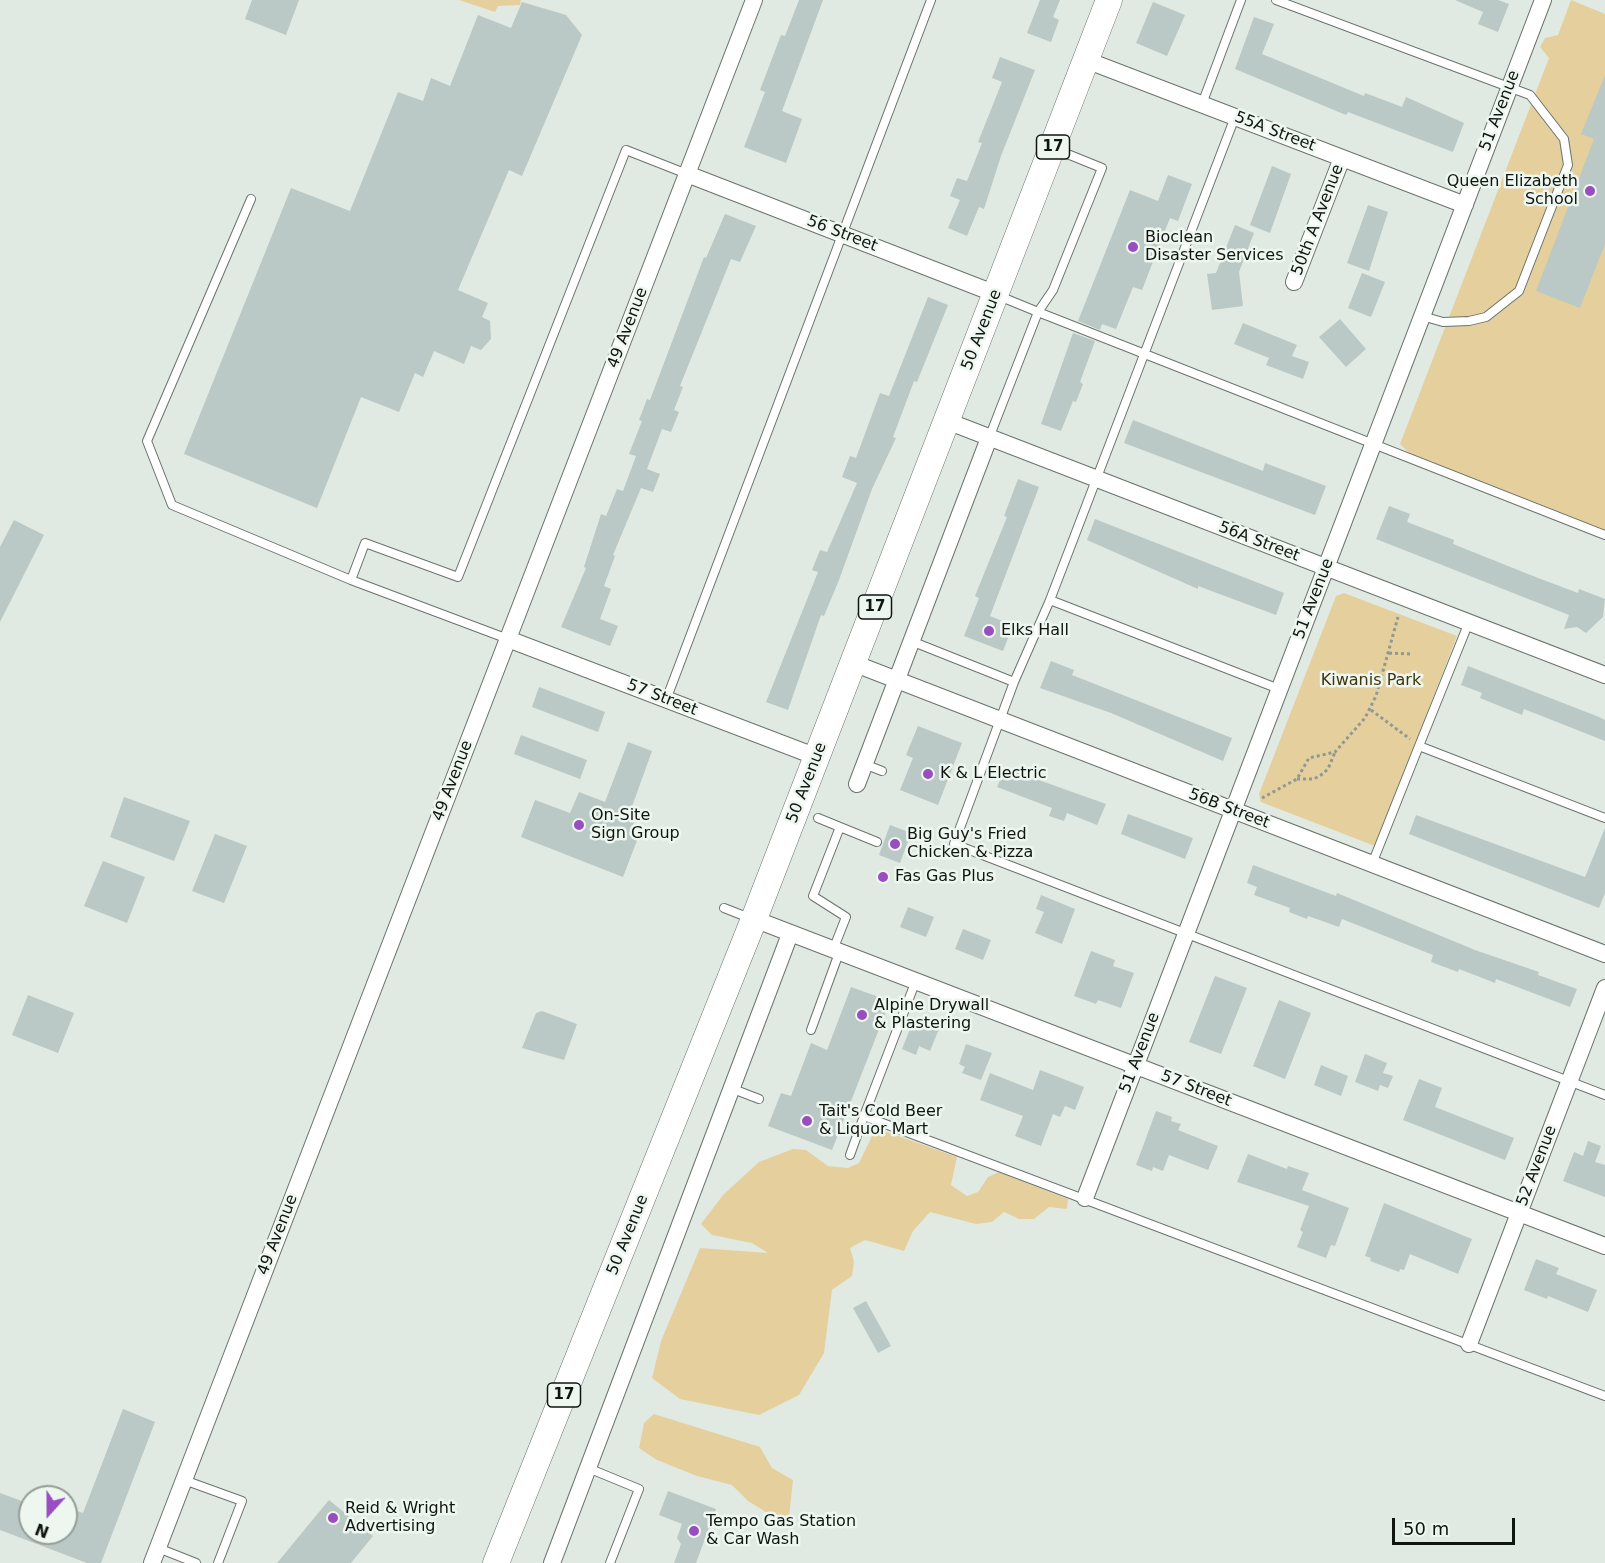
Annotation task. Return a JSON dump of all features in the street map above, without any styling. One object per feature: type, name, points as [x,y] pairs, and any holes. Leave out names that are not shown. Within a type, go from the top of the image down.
[{"type":"main road","name":"50 Avenue","points":[[496,1563],[754,920],[1109,0]]},
{"type":"street","name":"49 Avenue","points":[[155,1556],[754,0]]},
{"type":"street","name":"51 Avenue","points":[[1085,1198],[1543,0]]},
{"type":"street","name":"55A Street","points":[[1086,60],[1465,205]]},
{"type":"street","name":"50th A Avenue","points":[[1294,282],[1342,158]]},
{"type":"street","name":"56 Street","points":[[687,174],[996,294]]},
{"type":"street","name":"56A Street","points":[[947,422],[1605,675]]},
{"type":"street","points":[[857,784],[989,438]]},
{"type":"street","name":"57 Street","points":[[508,639],[817,757]]},
{"type":"street","name":"56B Street","points":[[853,663],[1605,954]]},
{"type":"street","name":"57 Street","points":[[754,920],[1605,1246]]},
{"type":"street","points":[[552,1563],[790,934]]},
{"type":"street","name":"52 Avenue","points":[[1469,1344],[1605,988]]},
{"type":"lane","points":[[666,700],[932,0]]},
{"type":"lane","points":[[1202,104],[1241,0]]},
{"type":"lane","points":[[1276,0],[1530,95],[1564,139],[1568,165],[1519,291],[1486,317],[1469,321],[1443,322],[1422,316]]},
{"type":"lane","points":[[1235,117],[1050,600],[1014,682],[954,844],[1605,1095]]},
{"type":"lane","points":[[989,438],[1038,312],[1053,290],[1102,168],[1052,148]]},
{"type":"lane","points":[[351,580],[364,543],[458,577],[626,150],[687,174]]},
{"type":"lane","points":[[251,199],[147,441],[172,505],[351,580],[508,639]]},
{"type":"lane","points":[[996,294],[1144,356],[1605,536]]},
{"type":"lane","points":[[1050,600],[1280,689]]},
{"type":"lane","points":[[1372,864],[1468,622]]},
{"type":"lane","points":[[911,641],[1014,682]]},
{"type":"lane","points":[[1419,746],[1605,818]]},
{"type":"lane","points":[[864,764],[882,771]]},
{"type":"lane","points":[[818,819],[877,842]]},
{"type":"lane","points":[[811,1030],[846,917],[813,896],[840,827]]},
{"type":"lane","points":[[724,908],[754,920]]},
{"type":"lane","points":[[850,1155],[915,982]]},
{"type":"lane","points":[[733,1089],[759,1099]]},
{"type":"lane","points":[[864,1116],[1605,1396]]},
{"type":"lane","points":[[588,1468],[639,1489],[610,1563]]},
{"type":"lane","points":[[184,1480],[242,1501],[218,1563]]},
{"type":"lane","points":[[155,1556],[196,1563]]},
{"type":"path","points":[[1262,798],[1297,779],[1314,779],[1328,769],[1335,752],[1371,710],[1398,617]]},
{"type":"path","points":[[1388,653],[1411,654]]},
{"type":"path","points":[[1371,710],[1419,746]]},
{"type":"path","points":[[1297,779],[1309,758],[1335,752]]},
{"type":"green space","points":[[459,0],[521,0],[520,5],[498,6],[495,12]]},
{"type":"green space","points":[[1571,0],[1605,14],[1605,530],[1596,528],[1591,532],[1575,528],[1569,522],[1444,470],[1431,461],[1418,462],[1400,444],[1549,58],[1540,47],[1545,38],[1558,35]]},
{"type":"green space","name":"Kiwanis Park","points":[[1344,593],[1457,636],[1375,846],[1261,802],[1259,794],[1336,596]]},
{"type":"green space","points":[[887,1132],[957,1157],[951,1185],[967,1196],[978,1192],[988,1177],[999,1172],[1068,1199],[1067,1209],[1049,1207],[1034,1219],[1019,1219],[1004,1212],[992,1222],[976,1224],[930,1212],[913,1231],[904,1251],[865,1240],[850,1248],[854,1262],[852,1276],[832,1290],[824,1353],[799,1395],[759,1415],[680,1399],[652,1378],[661,1341],[700,1248],[768,1253],[752,1243],[712,1235],[701,1224],[723,1195],[759,1162],[793,1149],[806,1150],[828,1166],[848,1168],[859,1163],[873,1134]]},
{"type":"green space","points":[[654,1414],[760,1447],[772,1468],[793,1480],[789,1516],[769,1514],[748,1501],[732,1485],[697,1476],[657,1460],[639,1448],[644,1423]]},
{"type":"building","points":[[252,0],[299,0],[286,35],[245,19]]},
{"type":"building","points":[[799,0],[823,0],[782,111],[802,119],[786,163],[744,147],[765,92],[760,90],[781,35],[785,36]]},
{"type":"building","points":[[1040,0],[1060,0],[1053,17],[1059,20],[1051,42],[1027,33]]},
{"type":"building","points":[[1455,0],[1498,0],[1509,4],[1498,32],[1478,24],[1483,12]]},
{"type":"building","points":[[522,2],[566,15],[582,35],[522,176],[509,170],[458,290],[488,303],[482,317],[490,321],[491,339],[481,350],[471,346],[464,364],[434,351],[423,377],[415,373],[399,412],[361,397],[317,508],[184,454],[291,188],[350,211],[398,92],[423,101],[431,78],[450,86],[478,15],[511,28]]},
{"type":"building","points":[[1153,2],[1185,15],[1167,56],[1136,43]]},
{"type":"building","points":[[1254,17],[1274,24],[1262,54],[1364,96],[1365,93],[1402,107],[1406,97],[1464,123],[1453,152],[1348,112],[1346,115],[1235,69]]},
{"type":"building","points":[[1000,57],[1035,70],[1001,156],[984,209],[979,207],[967,236],[948,228],[960,200],[950,196],[957,178],[967,181],[982,143],[978,142],[1002,82],[992,78]]},
{"type":"building","name":"Queen Elizabeth School","points":[[1605,75],[1605,244],[1580,308],[1536,291],[1594,139],[1581,134]]},
{"type":"building","points":[[1272,166],[1291,174],[1270,233],[1250,225]]},
{"type":"building","name":"Bioclean Disaster Services","points":[[1168,175],[1192,184],[1178,221],[1170,218],[1142,290],[1133,287],[1116,329],[1102,324],[1100,330],[1078,321],[1130,190],[1158,201]]},
{"type":"building","points":[[1368,205],[1388,212],[1369,271],[1347,263]]},
{"type":"building","points":[[725,214],[756,226],[740,262],[731,259],[680,386],[683,387],[674,410],[679,412],[671,432],[662,429],[647,469],[660,474],[653,492],[641,488],[613,555],[615,556],[604,586],[611,589],[600,619],[618,626],[610,646],[561,627],[586,568],[584,567],[601,514],[606,516],[617,489],[623,491],[636,456],[629,454],[642,421],[639,420],[647,399],[650,400],[704,257],[706,258]]},
{"type":"building","points":[[1235,225],[1254,233],[1239,272],[1243,306],[1212,310],[1207,274],[1216,273]]},
{"type":"building","points":[[1362,273],[1385,282],[1371,317],[1348,308]]},
{"type":"building","points":[[928,297],[948,305],[917,382],[914,381],[893,437],[896,438],[872,489],[839,580],[824,616],[821,615],[788,710],[766,702],[818,572],[812,570],[820,550],[827,552],[857,483],[842,477],[850,456],[856,458],[880,393],[889,396]]},
{"type":"building","points":[[1340,319],[1366,349],[1346,367],[1319,337]]},
{"type":"building","points":[[1243,323],[1297,345],[1292,356],[1309,362],[1303,379],[1266,365],[1269,358],[1234,344]]},
{"type":"building","points":[[1073,333],[1095,341],[1080,382],[1083,384],[1076,402],[1073,401],[1061,431],[1041,424]]},
{"type":"building","points":[[1133,420],[1263,471],[1265,463],[1326,486],[1315,515],[1124,443]]},
{"type":"building","points":[[1018,479],[1039,487],[990,616],[1013,625],[1003,651],[964,636],[979,598],[975,596],[1007,517],[1004,516]]},
{"type":"building","points":[[1389,506],[1410,514],[1407,522],[1454,540],[1453,544],[1578,593],[1579,589],[1605,599],[1603,617],[1586,633],[1577,627],[1564,629],[1569,615],[1376,539]]},
{"type":"building","points":[[1095,519],[1284,593],[1276,615],[1198,586],[1198,589],[1087,540]]},
{"type":"building","points":[[14,520],[44,535],[0,622],[0,547]]},
{"type":"building","points":[[1051,661],[1074,670],[1072,675],[1232,738],[1223,761],[1111,713],[1040,688]]},
{"type":"building","points":[[1468,666],[1605,720],[1605,741],[1524,709],[1522,715],[1480,698],[1482,693],[1461,685]]},
{"type":"building","points":[[539,687],[605,712],[598,732],[532,707]]},
{"type":"building","name":"K & L Electric","points":[[918,726],[962,743],[938,805],[900,790],[913,758],[906,755]]},
{"type":"building","points":[[521,735],[587,760],[580,779],[514,754]]},
{"type":"building","name":"On-Site Sign Group","points":[[628,742],[652,751],[630,812],[637,815],[629,835],[638,838],[623,877],[521,837],[535,800],[570,813],[579,792],[605,802]]},
{"type":"building","points":[[1005,768],[1106,804],[1097,825],[1067,813],[1064,821],[1049,816],[1052,808],[997,787]]},
{"type":"building","points":[[124,797],[190,821],[174,861],[110,837]]},
{"type":"building","points":[[1128,814],[1193,838],[1185,859],[1121,834]]},
{"type":"building","points":[[1416,815],[1585,877],[1605,828],[1605,893],[1599,908],[1409,834]]},
{"type":"building","name":"Big Guy's Fried Chicken & Pizza","points":[[890,825],[911,833],[900,863],[879,855]]},
{"type":"building","points":[[215,834],[247,846],[224,903],[192,891]]},
{"type":"building","points":[[103,861],[145,877],[127,923],[84,906]]},
{"type":"building","points":[[1253,865],[1336,896],[1337,893],[1577,989],[1570,1007],[1496,979],[1495,983],[1459,969],[1458,972],[1431,962],[1433,955],[1342,919],[1339,927],[1289,912],[1290,908],[1254,895],[1257,887],[1247,883]]},
{"type":"building","points":[[1041,895],[1075,909],[1062,944],[1035,933],[1044,912],[1036,909]]},
{"type":"building","points":[[908,907],[934,917],[926,937],[900,927]]},
{"type":"building","points":[[963,929],[991,940],[983,960],[955,949]]},
{"type":"building","points":[[1091,951],[1115,960],[1113,966],[1134,973],[1121,1008],[1098,1000],[1096,1004],[1074,996]]},
{"type":"building","points":[[1215,976],[1247,988],[1221,1054],[1189,1042]]},
{"type":"building","points":[[851,987],[890,1001],[832,1150],[768,1126],[781,1093],[791,1096],[811,1043],[827,1050]]},
{"type":"building","points":[[28,995],[74,1013],[58,1053],[12,1035]]},
{"type":"building","points":[[1279,1000],[1311,1013],[1285,1079],[1253,1066]]},
{"type":"building","points":[[542,1011],[577,1024],[564,1060],[522,1048],[536,1013]]},
{"type":"building","points":[[914,1019],[939,1029],[930,1051],[919,1046],[916,1055],[902,1049]]},
{"type":"building","points":[[966,1044],[992,1053],[981,1080],[962,1073],[965,1067],[959,1064]]},
{"type":"building","points":[[1365,1054],[1387,1063],[1383,1073],[1393,1076],[1388,1088],[1380,1085],[1378,1091],[1355,1082]]},
{"type":"building","points":[[1321,1065],[1348,1076],[1341,1096],[1314,1085]]},
{"type":"building","points":[[1040,1070],[1084,1087],[1075,1110],[1065,1106],[1060,1117],[1053,1114],[1041,1146],[1015,1136],[1023,1116],[980,1100],[990,1073],[1033,1090]]},
{"type":"building","points":[[1419,1079],[1442,1088],[1435,1107],[1514,1138],[1505,1160],[1403,1120]]},
{"type":"building","points":[[1156,1111],[1172,1117],[1171,1121],[1181,1124],[1178,1130],[1218,1146],[1208,1170],[1169,1155],[1163,1171],[1153,1167],[1152,1171],[1136,1165]]},
{"type":"building","points":[[1588,1141],[1601,1146],[1595,1162],[1605,1165],[1605,1197],[1563,1181],[1574,1152],[1583,1156]]},
{"type":"building","points":[[1248,1154],[1287,1169],[1288,1166],[1309,1173],[1302,1190],[1349,1208],[1335,1246],[1331,1245],[1326,1258],[1297,1247],[1303,1232],[1300,1230],[1309,1206],[1237,1182]]},
{"type":"building","points":[[1384,1203],[1472,1239],[1458,1274],[1410,1254],[1404,1270],[1400,1269],[1399,1272],[1370,1261],[1371,1258],[1365,1256]]},
{"type":"building","points":[[1536,1259],[1559,1268],[1556,1274],[1597,1290],[1588,1312],[1548,1296],[1547,1299],[1524,1290]]},
{"type":"building","points":[[866,1301],[891,1346],[878,1353],[853,1308]]},
{"type":"building","points":[[123,1409],[155,1422],[101,1563],[87,1563],[40,1545],[78,1545],[78,1511],[83,1513]]},
{"type":"building","name":"Tempo Gas Station & Car Wash","points":[[668,1491],[716,1509],[696,1563],[674,1563],[681,1544],[677,1538],[682,1524],[659,1515]]},
{"type":"building","points":[[0,1493],[18,1500],[18,1537],[0,1530]]},
{"type":"building","name":"Reid & Wright Advertising","points":[[329,1500],[373,1536],[351,1563],[277,1563]]},
{"type":"place","name":"Queen Elizabeth School","points":[[1590,191]]},
{"type":"place","name":"Bioclean Disaster Services","points":[[1133,247]]},
{"type":"place","name":"Elks Hall","points":[[989,631]]},
{"type":"place","name":"K & L Electric","points":[[928,774]]},
{"type":"place","name":"On-Site Sign Group","points":[[579,825]]},
{"type":"place","name":"Big Guy's Fried Chicken & Pizza","points":[[895,844]]},
{"type":"place","name":"Fas Gas Plus","points":[[883,877]]},
{"type":"place","name":"Alpine Drywall & Plastering","points":[[862,1015]]},
{"type":"place","name":"Tait's Cold Beer & Liquor Mart","points":[[807,1121]]},
{"type":"place","name":"Reid & Wright Advertising","points":[[333,1518]]},
{"type":"place","name":"Tempo Gas Station & Car Wash","points":[[694,1531]]}]
